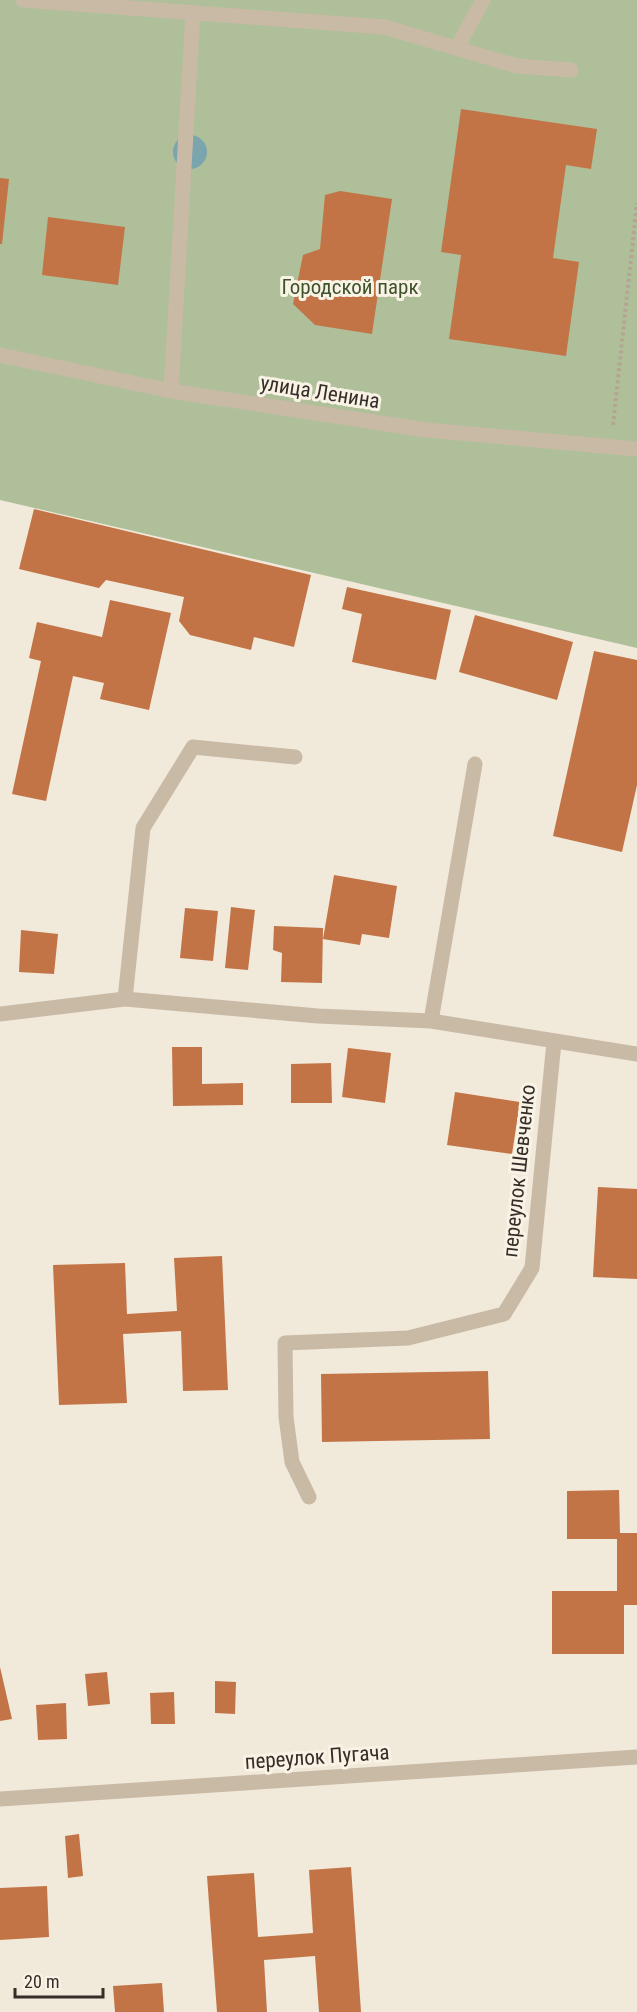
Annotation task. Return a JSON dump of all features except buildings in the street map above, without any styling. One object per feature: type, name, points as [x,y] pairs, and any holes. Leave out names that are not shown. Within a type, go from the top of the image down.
[{"type":"street","points":[[23,0],[384,27],[517,66],[571,70]]},
{"type":"street","points":[[457,48],[483,0]]},
{"type":"street","points":[[171,391],[193,12]]},
{"type":"street","name":"улица Ленина","points":[[0,355],[171,391],[426,430],[637,449]]},
{"type":"street","points":[[125,999],[143,828],[193,747],[295,757]]},
{"type":"street","points":[[431,1021],[475,764]]},
{"type":"street","points":[[0,1014],[125,999],[318,1016],[431,1021],[554,1042],[637,1053]]},
{"type":"street","name":"переулок Шевченко","points":[[309,1497],[292,1462],[286,1417],[285,1343],[408,1338],[504,1314],[532,1268],[554,1042]]},
{"type":"street","name":"переулок Пугача","points":[[0,1798],[637,1757]]},
{"type":"path","points":[[610,447],[637,203]]},
{"type":"green space","name":"Городской парк","points":[[0,0],[637,0],[637,648],[0,500]]},
{"type":"water","points":[[190,135],[202,140],[207,152],[202,164],[190,169],[178,164],[173,152],[178,140]]}]
